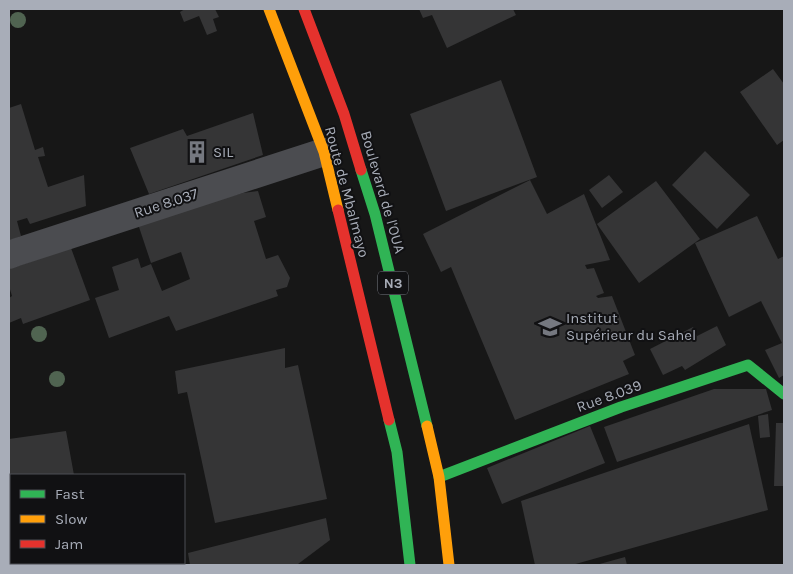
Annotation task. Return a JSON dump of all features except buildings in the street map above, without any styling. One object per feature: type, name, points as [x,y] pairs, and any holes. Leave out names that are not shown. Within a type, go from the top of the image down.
[{"type":"main road","name":"Route de Mbalmayo","points":[[269,9],[324,152],[398,452],[410,565]]},
{"type":"main road","name":"Boulevard de l'OUA","points":[[304,9],[344,114],[374,214],[400,313],[439,477],[449,565]]},
{"type":"main road","name":"Rue 8.039","points":[[439,477],[621,407],[748,365],[784,394]]},
{"type":"street","name":"Rue 8.037","points":[[9,255],[324,152]]},
{"type":"traffic: fast","points":[[361,170],[375,214],[427,426]]},
{"type":"traffic: fast","points":[[439,477],[621,407],[748,365],[784,394]]},
{"type":"traffic: fast","points":[[389,420],[397,452],[410,565]]},
{"type":"traffic: slow","points":[[269,9],[324,152],[338,210]]},
{"type":"traffic: slow","points":[[427,426],[439,477],[449,565]]},
{"type":"traffic: jam","points":[[304,9],[344,114],[361,170]]},
{"type":"traffic: jam","points":[[338,210],[389,420]]},
{"type":"place","name":"SIL","points":[[197,152]]},
{"type":"place","name":"Institut Supérieur du Sahel","points":[[550,327]]}]
